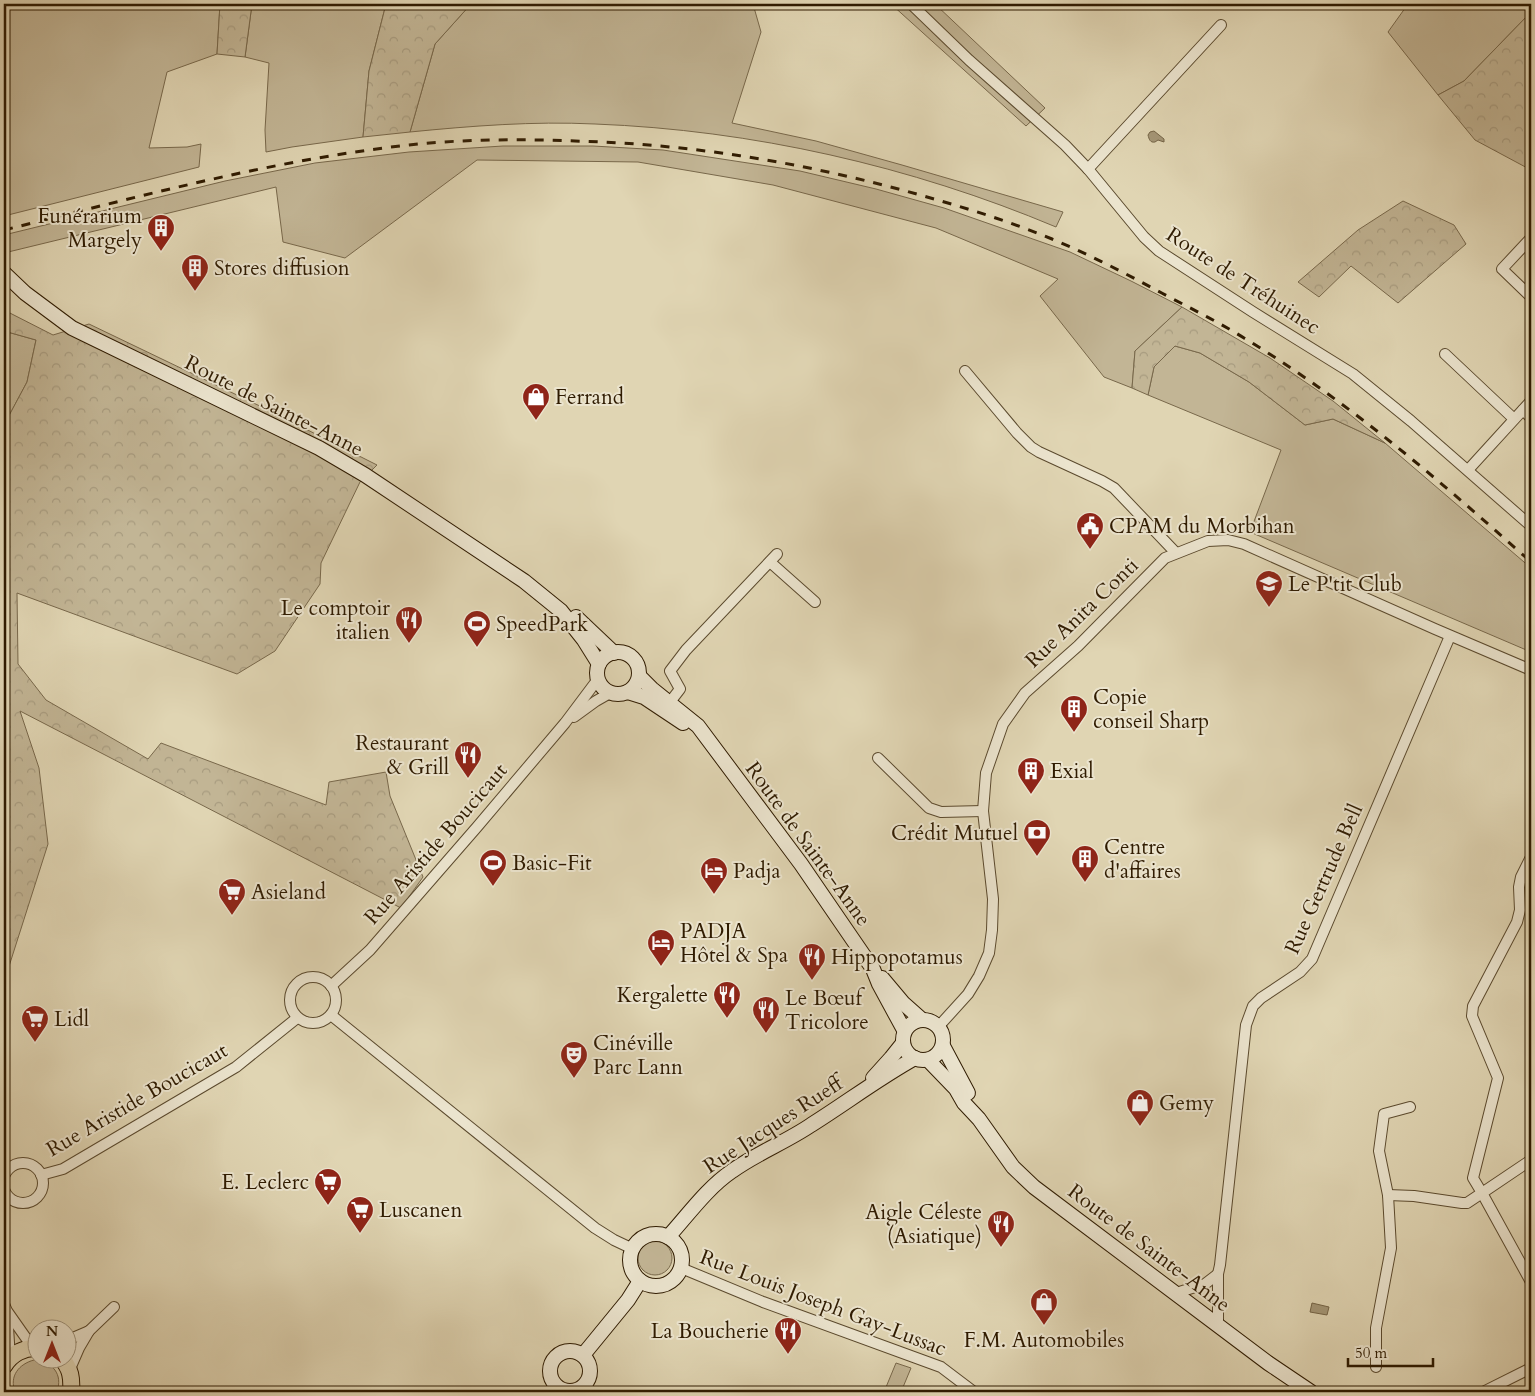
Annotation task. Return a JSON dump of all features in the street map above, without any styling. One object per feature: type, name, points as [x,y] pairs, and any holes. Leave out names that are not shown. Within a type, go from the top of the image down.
[{"type":"main road","name":"Route de Sainte-Anne","points":[[4,273],[25,293],[72,328],[319,448],[365,475],[524,581],[558,600],[582,625],[614,652]]},
{"type":"main road","name":"Route de Sainte-Anne","points":[[524,581],[561,611],[584,640],[599,664]]},
{"type":"main road","points":[[614,652],[621,652],[633,657],[639,669],[638,682],[628,692],[622,694],[605,689],[598,679],[599,664],[614,652]]},
{"type":"main road","name":"Route de Sainte-Anne","points":[[639,676],[698,726],[801,864],[873,969],[904,1036]]},
{"type":"main road","name":"Route de Sainte-Anne","points":[[628,692],[644,697],[709,742]]},
{"type":"main road","name":"Route de Sainte-Anne","points":[[873,969],[885,980],[903,1003],[921,1019]]},
{"type":"main road","points":[[921,1019],[928,1020],[939,1026],[943,1036],[943,1046],[937,1055],[921,1059],[905,1049],[904,1036],[911,1023],[921,1019]]},
{"type":"main road","name":"Rue Jacques Rueff","points":[[860,1092],[891,1058],[904,1036]]},
{"type":"main road","name":"Route de Sainte-Anne","points":[[943,1046],[970,1096],[979,1119]]},
{"type":"main road","name":"Route de Sainte-Anne","points":[[921,1059],[948,1080],[1013,1167],[1034,1187],[1268,1363],[1311,1392]]},
{"type":"main road","name":"Rue Jacques Rueff","points":[[668,1237],[711,1189],[730,1172],[767,1149],[806,1129],[860,1092],[921,1059]]},
{"type":"main road","points":[[660,1235],[668,1237],[679,1247],[681,1268],[671,1282],[664,1285],[647,1285],[634,1274],[630,1257],[633,1248],[644,1237],[660,1235]]},
{"type":"main road","points":[[583,1355],[628,1300],[640,1281]]},
{"type":"main road","points":[[7,1362],[20,1351],[28,1349]]},
{"type":"main road","points":[[564,1351],[583,1355],[590,1372],[585,1384],[574,1391],[554,1389],[549,1370],[554,1358],[564,1351]]},
{"type":"main road","points":[[66,1368],[72,1382],[71,1392]]},
{"type":"street","name":"Route de Tréhuinec","points":[[911,4],[968,60],[1065,145],[1088,169],[1144,237],[1160,251],[1353,374],[1468,470],[1531,526]]},
{"type":"street","points":[[1088,169],[1221,25]]},
{"type":"street","points":[[1531,238],[1502,269],[1531,297]]},
{"type":"street","points":[[1445,354],[1514,419]]},
{"type":"street","points":[[965,371],[1031,447],[1114,488],[1176,553]]},
{"type":"street","points":[[1468,470],[1531,401]]},
{"type":"street","points":[[1523,410],[1531,418]]},
{"type":"street","name":"Rue Anita Conti","points":[[939,1026],[968,994],[979,976],[989,953],[993,899],[983,811],[986,773],[1004,724],[1026,694],[1078,646],[1165,558],[1208,541],[1228,540],[1244,544],[1531,670]]},
{"type":"street","points":[[670,702],[680,688],[670,670],[686,650],[774,558],[815,602]]},
{"type":"street","name":"Rue Gertrude Bell","points":[[1218,1324],[1218,1274],[1246,1025],[1253,1006],[1261,998],[1300,972],[1312,958],[1450,636]]},
{"type":"street","name":"Rue Aristide Boucicaut","points":[[331,986],[370,950],[565,723],[598,679]]},
{"type":"street","name":"Rue Aristide Boucicaut","points":[[565,723],[610,692]]},
{"type":"street","points":[[878,758],[929,808],[941,812],[983,811]]},
{"type":"street","points":[[1531,857],[1520,882],[1520,910],[1517,922],[1473,1006],[1472,1016],[1498,1078],[1473,1178],[1531,1282]]},
{"type":"street","points":[[314,977],[324,980],[331,986],[336,1000],[331,1015],[323,1021],[314,1024],[297,1018],[289,1001],[291,991],[296,983],[305,978],[314,977]]},
{"type":"street","points":[[331,1015],[587,1222],[614,1240],[633,1248]]},
{"type":"street","name":"Rue Aristide Boucicaut","points":[[42,1175],[63,1169],[236,1067],[297,1018]]},
{"type":"street","points":[[1376,1367],[1376,1328],[1390,1248],[1388,1195],[1379,1151],[1384,1114],[1410,1107]]},
{"type":"street","points":[[1388,1195],[1467,1202],[1531,1160]]},
{"type":"street","points":[[26,1163],[38,1169],[42,1175],[43,1187],[36,1198],[25,1202],[7,1200],[4,1179],[9,1169],[14,1165],[26,1163]]},
{"type":"street","name":"Rue Louis Joseph Gay-Lussac","points":[[681,1268],[763,1302],[941,1367],[974,1392]]},
{"type":"street","points":[[1176,1294],[1205,1284],[1218,1274]]},
{"type":"street","points":[[6,1307],[28,1338]]},
{"type":"street","points":[[6,1307],[7,1362]]},
{"type":"street","points":[[78,1349],[89,1331],[114,1308]]},
{"type":"street","points":[[78,1336],[89,1331]]},
{"type":"street","points":[[1483,1392],[1531,1368]]},
{"type":"green space","points":[[4,4],[220,4],[217,54],[167,72],[149,148],[187,147],[201,144],[199,167],[4,216]]},
{"type":"green space","points":[[220,4],[252,4],[245,57],[217,54]]},
{"type":"green space","points":[[252,4],[386,4],[369,71],[363,137],[266,152],[265,130],[269,63],[245,57]]},
{"type":"green space","points":[[386,4],[471,4],[435,44],[410,132],[363,137],[369,71]]},
{"type":"green space","points":[[471,4],[753,4],[761,32],[732,123],[816,141],[1063,212],[1056,227],[1001,205],[888,169],[772,143],[713,134],[572,123],[502,125],[410,132],[435,44]]},
{"type":"green space","points":[[891,4],[935,4],[1045,108],[1026,126]]},
{"type":"green space","points":[[1408,4],[1531,4],[1531,12],[1464,81],[1438,95],[1388,32]]},
{"type":"green space","points":[[1531,12],[1531,170],[1475,140],[1438,95],[1464,81]]},
{"type":"green space","points":[[503,146],[593,146],[663,150],[800,171],[876,189],[944,208],[1070,252],[1182,307],[1135,351],[1132,388],[1104,377],[1040,296],[1058,279],[936,228],[773,185],[638,162],[477,160],[345,258],[283,242],[276,187],[4,253],[4,235],[225,181],[315,163],[409,152]]},
{"type":"green space","points":[[1403,201],[1454,225],[1466,244],[1398,303],[1351,266],[1319,297],[1298,282],[1358,230]]},
{"type":"green space","points":[[1182,307],[1270,358],[1333,401],[1385,443],[1333,419],[1305,425],[1249,382],[1200,353],[1175,346],[1154,367],[1148,395],[1132,388],[1135,351]]},
{"type":"green space","points":[[4,310],[53,335],[89,324],[377,465],[360,482],[321,563],[320,584],[275,651],[237,674],[17,593],[18,664],[46,700],[148,759],[161,743],[326,805],[329,782],[386,772],[390,796],[423,877],[401,908],[20,711],[39,768],[48,844],[4,982],[4,425],[27,382],[36,340],[4,331]]},
{"type":"green space","points":[[4,331],[36,340],[27,382],[4,425]]},
{"type":"green space","points":[[1175,346],[1200,353],[1249,382],[1305,425],[1333,419],[1385,443],[1531,568],[1531,652],[1250,532],[1281,450],[1148,395],[1154,367]]},
{"type":"green space","points":[[655,1241],[667,1246],[672,1258],[667,1270],[655,1275],[643,1270],[638,1258],[643,1246]]},
{"type":"green space","points":[[28,1362],[28,1368],[53,1368],[59,1380],[57,1392],[15,1392],[13,1386],[14,1376],[24,1364]]},
{"type":"green space","points":[[896,1363],[911,1368],[901,1392],[884,1392]]},
{"type":"shaded area","points":[[1154,131],[1164,139],[1164,142],[1158,140],[1152,142],[1150,140],[1148,135]]},
{"type":"shaded area","points":[[1312,1303],[1329,1307],[1327,1315],[1310,1312]]},
{"type":"railway","points":[[4,230],[256,170],[358,152],[430,143],[513,140],[617,143],[699,150],[821,171],[902,190],[997,218],[1034,232],[1097,260],[1217,322],[1282,362],[1357,415],[1428,472],[1531,562]]},
{"type":"place","name":"Funérarium Margely","points":[[161,252]]},
{"type":"place","name":"Stores diffusion","points":[[195,292]]},
{"type":"place","name":"Ferrand","points":[[536,421]]},
{"type":"place","name":"CPAM du Morbihan","points":[[1090,550]]},
{"type":"place","name":"Le P'tit Club","points":[[1269,608]]},
{"type":"place","name":"Le comptoir italien","points":[[409,644]]},
{"type":"place","name":"SpeedPark","points":[[477,648]]},
{"type":"place","name":"Copie conseil Sharp","points":[[1074,733]]},
{"type":"place","name":"Restaurant & Grill","points":[[468,779]]},
{"type":"place","name":"Exial","points":[[1031,795]]},
{"type":"place","name":"Crédit Mutuel","points":[[1037,857]]},
{"type":"place","name":"Centre d'affaires","points":[[1085,883]]},
{"type":"place","name":"Basic-Fit","points":[[493,887]]},
{"type":"place","name":"Padja","points":[[714,895]]},
{"type":"place","name":"Asieland","points":[[232,916]]},
{"type":"place","name":"PADJA Hôtel & Spa","points":[[661,967]]},
{"type":"place","name":"Hippopotamus","points":[[812,981]]},
{"type":"place","name":"Kergalette","points":[[727,1019]]},
{"type":"place","name":"Le Bœuf Tricolore","points":[[766,1034]]},
{"type":"place","name":"Lidl","points":[[35,1043]]},
{"type":"place","name":"Cinéville Parc Lann","points":[[574,1079]]},
{"type":"place","name":"Gemy","points":[[1140,1127]]},
{"type":"place","name":"E. Leclerc","points":[[328,1206]]},
{"type":"place","name":"Luscanen","points":[[360,1234]]},
{"type":"place","name":"Aigle Céleste (Asiatique)","points":[[1001,1248]]},
{"type":"place","name":"F.M. Automobiles","points":[[1044,1326]]},
{"type":"place","name":"La Boucherie","points":[[788,1355]]}]
